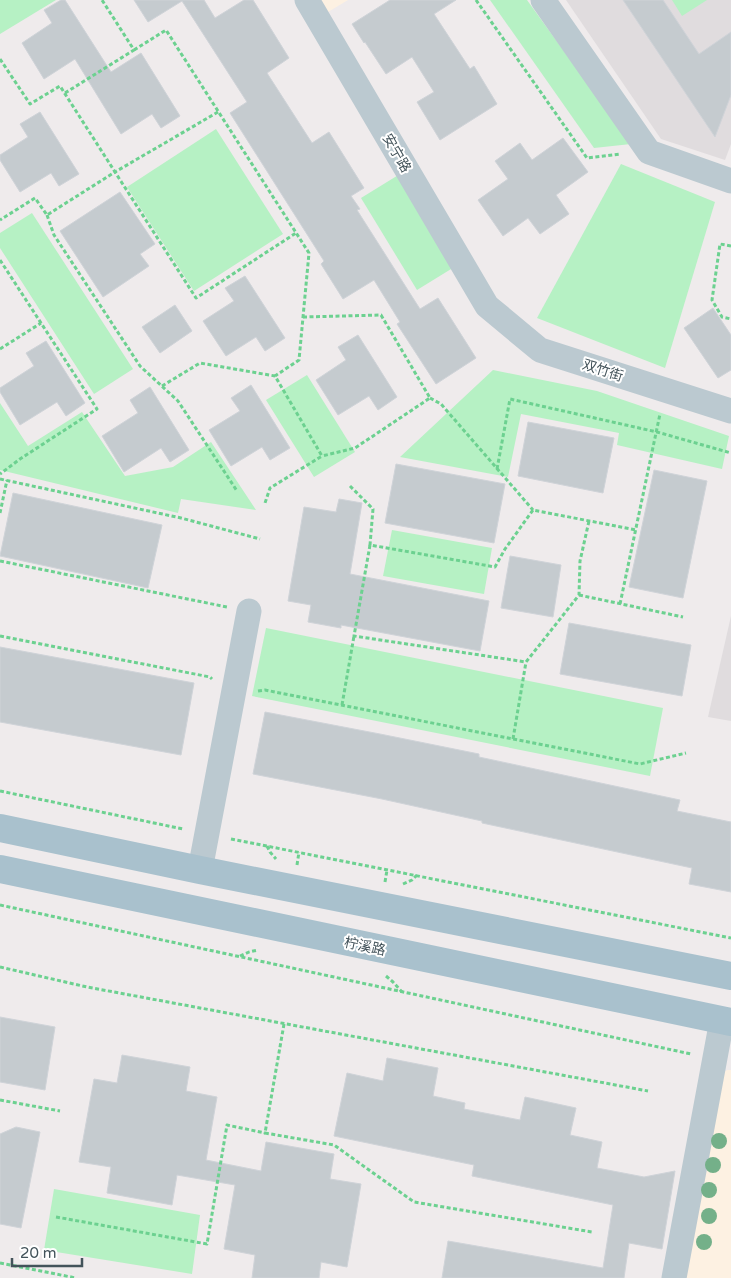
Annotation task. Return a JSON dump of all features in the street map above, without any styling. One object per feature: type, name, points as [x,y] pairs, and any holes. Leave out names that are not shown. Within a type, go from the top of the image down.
[{"type":"main road","points":[[0,828],[731,976]]},
{"type":"main road","name":"柠溪路","points":[[0,870],[726,1021]]},
{"type":"street","name":"安宁路","points":[[307,0],[487,306]]},
{"type":"street","points":[[543,0],[649,152],[731,181]]},
{"type":"street","name":"双竹街","points":[[487,306],[540,350],[731,411]]},
{"type":"street","points":[[200,870],[249,612]]},
{"type":"street","points":[[674,1278],[714,1059],[726,1021]]},
{"type":"path","points":[[102,0],[134,50]]},
{"type":"path","points":[[476,0],[588,158],[649,152]]},
{"type":"path","points":[[65,93],[166,30],[309,253],[299,360],[275,376],[200,362],[162,386]]},
{"type":"path","points":[[0,58],[30,104],[60,86],[196,298],[296,233]]},
{"type":"path","points":[[47,215],[115,172],[218,112]]},
{"type":"path","points":[[0,220],[35,198],[47,215],[54,235],[140,366],[178,401],[237,491]]},
{"type":"path","points":[[731,246],[720,244],[712,300],[722,317],[731,319]]},
{"type":"path","points":[[0,260],[97,409],[20,458],[0,474]]},
{"type":"path","points":[[303,316],[381,315],[430,398],[441,404],[533,510],[636,530]]},
{"type":"path","points":[[0,349],[41,323]]},
{"type":"path","points":[[275,376],[322,456]]},
{"type":"path","points":[[620,604],[665,390]]},
{"type":"path","points":[[265,504],[270,488],[322,456],[355,448],[430,398]]},
{"type":"path","points":[[497,469],[510,399],[656,432],[731,453]]},
{"type":"path","points":[[0,479],[181,518],[260,539]]},
{"type":"path","points":[[0,513],[7,480]]},
{"type":"path","points":[[342,705],[370,545],[373,509],[350,486]]},
{"type":"path","points":[[370,545],[495,567],[504,550],[533,510]]},
{"type":"path","points":[[513,738],[526,662],[579,595],[580,561],[589,521]]},
{"type":"path","points":[[0,561],[249,612]]},
{"type":"path","points":[[579,595],[683,617]]},
{"type":"path","points":[[0,636],[210,677],[233,697],[265,690],[640,764],[686,753]]},
{"type":"path","points":[[354,636],[526,662]]},
{"type":"path","points":[[0,791],[731,938]]},
{"type":"path","points":[[384,885],[387,870]]},
{"type":"path","points":[[0,905],[714,1059]]},
{"type":"path","points":[[0,967],[87,987],[648,1091]]},
{"type":"path","points":[[265,1132],[284,1024]]},
{"type":"path","points":[[0,1100],[60,1111]]},
{"type":"path","points":[[56,1217],[207,1244],[227,1126],[334,1145],[414,1202],[592,1232]]},
{"type":"path","points":[[0,1263],[76,1278]]},
{"type":"shaded area","points":[[320,0],[348,0],[328,12]]},
{"type":"shaded area","points":[[566,0],[731,0],[731,144],[725,160],[661,139]]},
{"type":"shaded area","points":[[731,616],[731,721],[708,717]]},
{"type":"shaded area","points":[[727,1070],[731,1070],[731,1278],[674,1278],[710,1081]]},
{"type":"green space","points":[[0,0],[56,0],[0,34]]},
{"type":"green space","points":[[490,0],[527,0],[631,144],[594,148]]},
{"type":"green space","points":[[672,0],[707,0],[682,16]]},
{"type":"green space","points":[[216,129],[283,234],[194,291],[127,187]]},
{"type":"green space","points":[[621,164],[715,202],[665,368],[537,318]]},
{"type":"green space","points":[[400,174],[456,266],[417,290],[361,198]]},
{"type":"green space","points":[[32,213],[133,369],[94,394],[0,248],[0,233]]},
{"type":"green space","points":[[493,370],[597,391],[729,436],[722,469],[617,445],[619,433],[521,414],[508,477],[400,457]]},
{"type":"green space","points":[[307,375],[355,452],[314,477],[266,400]]},
{"type":"green space","points":[[0,403],[28,446],[82,412],[125,476],[173,467],[211,442],[256,510],[181,499],[178,513],[0,470]]},
{"type":"green space","points":[[392,530],[492,548],[484,594],[383,576]]},
{"type":"green space","points":[[266,628],[663,708],[650,776],[252,696]]},
{"type":"green space","points":[[54,1189],[200,1215],[192,1274],[44,1250]]},
{"type":"building","points":[[61,0],[65,0],[111,72],[141,53],[180,116],[161,128],[152,114],[121,134],[75,59],[44,79],[22,43],[52,23],[44,10]]},
{"type":"building","points":[[134,0],[204,0],[215,18],[244,0],[253,0],[289,58],[267,73],[312,143],[329,132],[364,188],[351,196],[360,209],[357,210],[420,309],[438,298],[476,358],[436,384],[397,324],[400,322],[374,280],[343,299],[321,264],[324,261],[230,113],[247,102],[182,1],[148,22]]},
{"type":"building","points":[[390,0],[456,0],[434,14],[470,69],[474,66],[497,104],[440,140],[417,102],[434,92],[412,57],[386,74],[352,24]]},
{"type":"building","points":[[623,0],[663,0],[699,54],[731,32],[731,95],[715,137]]},
{"type":"building","points":[[40,112],[79,174],[59,186],[51,173],[20,192],[0,160],[0,155],[28,137],[20,124]]},
{"type":"building","points":[[563,138],[588,172],[556,195],[569,214],[540,234],[528,218],[503,236],[478,200],[508,179],[495,161],[520,143],[532,160]]},
{"type":"building","points":[[120,192],[155,244],[140,254],[149,266],[103,297],[60,231]]},
{"type":"building","points":[[245,276],[285,338],[265,351],[256,337],[226,356],[203,321],[234,301],[225,288]]},
{"type":"building","points":[[175,305],[192,331],[160,353],[142,327]]},
{"type":"building","points":[[713,308],[731,335],[731,370],[718,378],[684,328]]},
{"type":"building","points":[[358,335],[397,397],[378,410],[369,396],[338,415],[316,380],[346,360],[338,347]]},
{"type":"building","points":[[46,341],[85,403],[66,416],[57,402],[20,425],[0,392],[0,388],[34,366],[26,353]]},
{"type":"building","points":[[251,385],[290,448],[270,460],[262,447],[231,466],[209,430],[240,411],[231,398]]},
{"type":"building","points":[[150,387],[189,450],[170,462],[161,448],[124,472],[102,436],[138,413],[130,400]]},
{"type":"building","points":[[528,422],[614,438],[603,493],[518,476]]},
{"type":"building","points":[[396,464],[505,484],[494,543],[385,523]]},
{"type":"building","points":[[654,470],[707,481],[683,598],[629,587]]},
{"type":"building","points":[[13,493],[162,525],[148,588],[0,556]]},
{"type":"building","points":[[339,499],[362,503],[350,574],[489,601],[480,651],[341,625],[341,628],[308,622],[311,605],[288,601],[304,507],[336,512]]},
{"type":"building","points":[[510,556],[561,565],[553,617],[501,608]]},
{"type":"building","points":[[569,623],[691,645],[682,696],[560,674]]},
{"type":"building","points":[[0,647],[194,683],[181,755],[0,722]]},
{"type":"building","points":[[265,712],[479,754],[479,757],[680,800],[677,811],[731,822],[731,892],[689,884],[692,868],[482,823],[482,821],[382,799],[253,774]]},
{"type":"building","points":[[0,1017],[55,1027],[45,1090],[0,1082]]},
{"type":"building","points":[[122,1055],[190,1067],[186,1091],[217,1097],[206,1160],[261,1171],[266,1142],[334,1154],[330,1179],[361,1184],[347,1267],[321,1262],[319,1278],[252,1278],[255,1255],[224,1249],[235,1185],[177,1175],[172,1205],[107,1193],[111,1167],[79,1162],[94,1079],[117,1083]]},
{"type":"building","points":[[387,1058],[438,1068],[433,1096],[465,1103],[464,1109],[520,1120],[525,1097],[576,1108],[570,1135],[602,1142],[597,1168],[644,1177],[675,1171],[662,1249],[629,1243],[624,1278],[442,1278],[448,1241],[603,1268],[613,1205],[472,1176],[474,1165],[334,1136],[347,1073],[383,1081]]},
{"type":"building","points":[[16,1127],[40,1132],[21,1228],[0,1224],[0,1134]]}]
